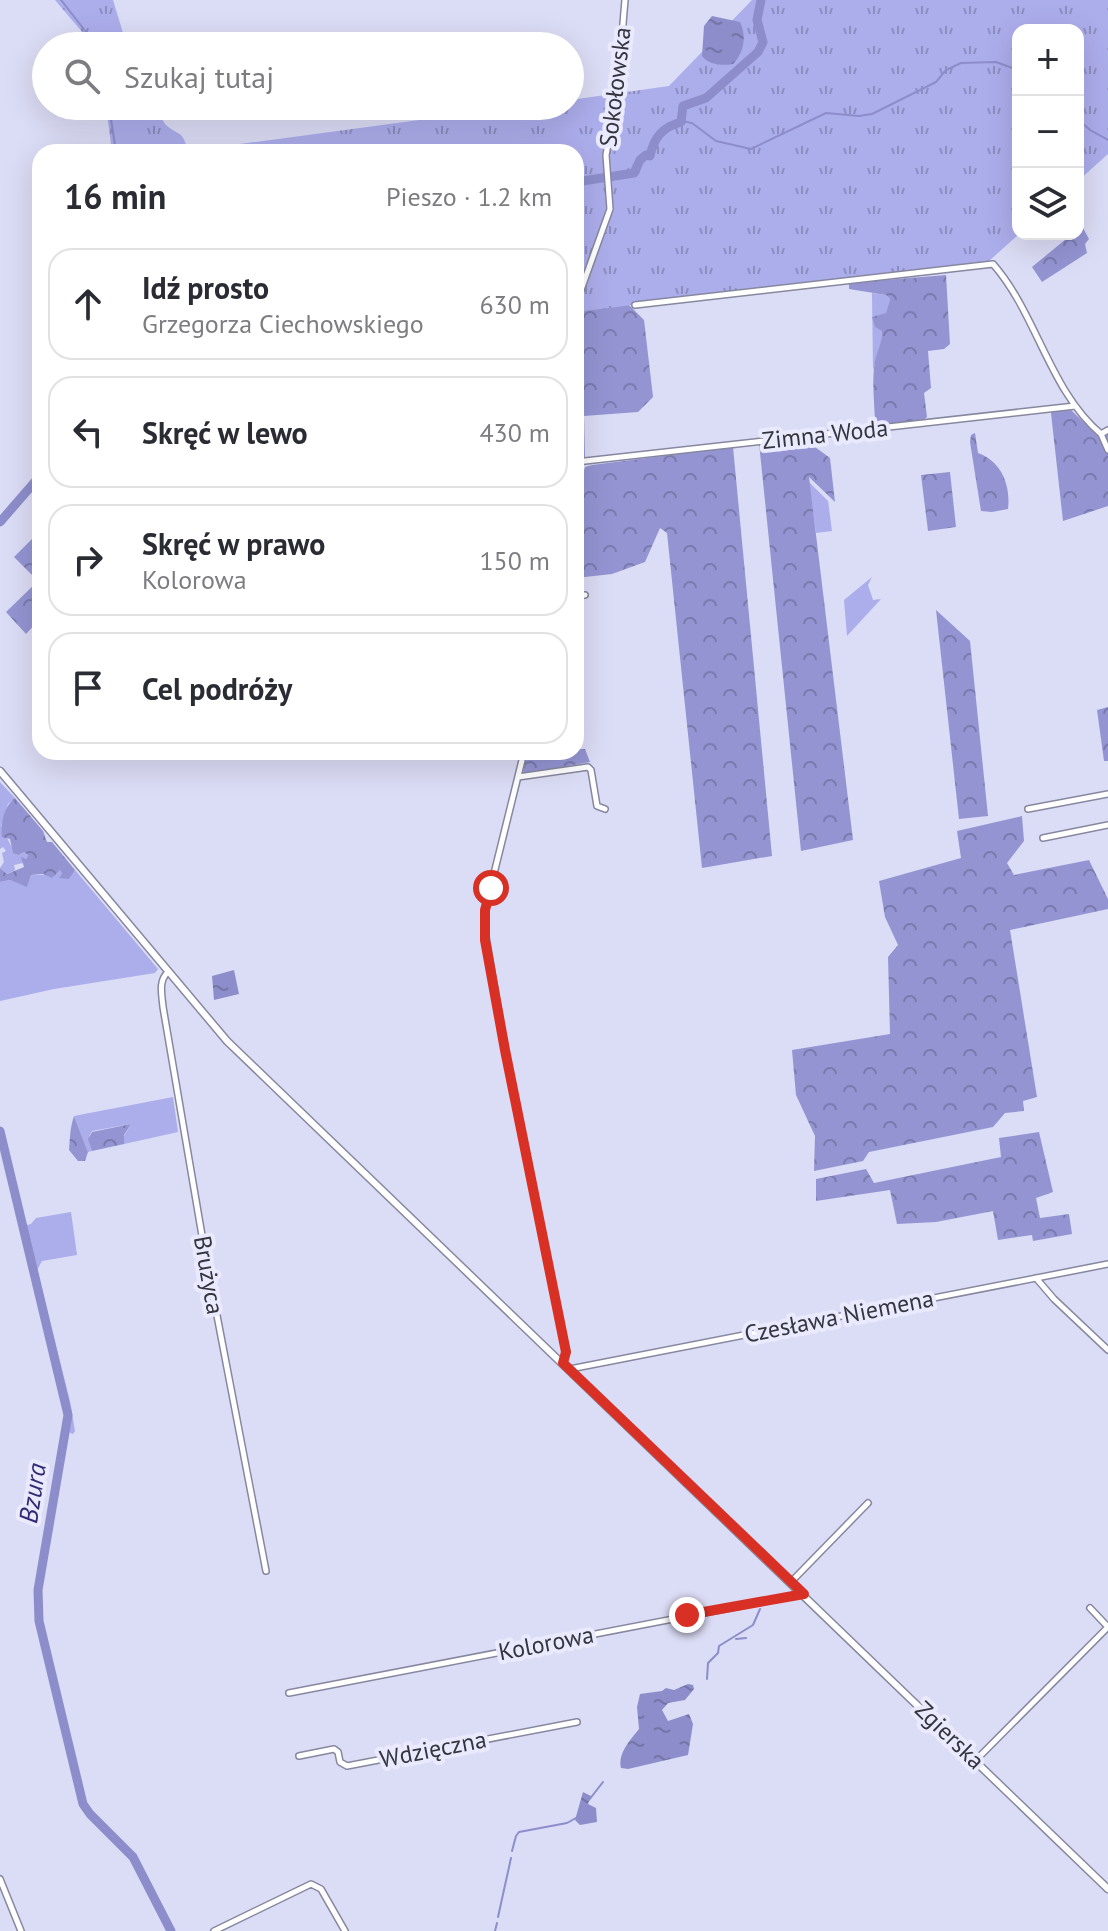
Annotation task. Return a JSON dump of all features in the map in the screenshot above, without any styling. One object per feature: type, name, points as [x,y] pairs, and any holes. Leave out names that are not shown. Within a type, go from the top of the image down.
[{"type":"main road","name":"Zgierska","points":[[0,771],[165,974],[227,1041],[1108,1889]]},
{"type":"street","name":"Sokołowska","points":[[584,282],[610,209],[607,149],[617,94],[625,0]]},
{"type":"street","points":[[635,305],[993,264],[1075,406],[1101,434],[1108,450]]},
{"type":"street","name":"Zimna Woda","points":[[584,461],[1075,406]]},
{"type":"street","points":[[1101,434],[1108,430]]},
{"type":"street","points":[[522,760],[484,925],[505,1050],[566,1352],[563,1363]]},
{"type":"street","points":[[518,777],[588,767],[597,806],[605,809]]},
{"type":"street","points":[[1028,809],[1108,794]]},
{"type":"street","points":[[1043,838],[1108,825]]},
{"type":"street","name":"Brużyca","points":[[165,974],[163,1007],[205,1253],[266,1571]]},
{"type":"street","name":"Czesława Niemena","points":[[570,1369],[1108,1264]]},
{"type":"street","points":[[1036,1278],[1108,1350]]},
{"type":"street","points":[[791,1582],[868,1503]]},
{"type":"street","name":"Kolorowa","points":[[289,1693],[804,1594]]},
{"type":"street","points":[[976,1760],[1108,1627],[1090,1608]]},
{"type":"street","name":"Wdzięczna","points":[[299,1756],[334,1749],[340,1762],[347,1766],[577,1722]]},
{"type":"street","points":[[0,1879],[21,1931]]},
{"type":"street","points":[[214,1931],[304,1886],[317,1885],[345,1931]]},
{"type":"green space","points":[[55,0],[113,0],[123,32],[82,32]]},
{"type":"green space","points":[[752,0],[1108,0],[1108,154],[1084,176],[1084,24],[1012,24],[1012,240],[989,261],[584,311],[584,144],[240,144],[419,120],[584,120],[584,98],[669,86]]},
{"type":"green space","points":[[108,120],[163,120],[182,136],[186,144],[111,144]]},
{"type":"green space","points":[[1084,230],[1089,239],[1085,244],[1087,253],[1042,282],[1032,267],[1065,240],[1084,240]]},
{"type":"green space","points":[[946,275],[950,344],[944,349],[928,351],[931,388],[924,393],[927,417],[922,421],[875,427],[873,375],[882,331],[875,327],[872,317],[886,313],[890,299],[886,295],[849,289],[849,283]]},
{"type":"green space","points":[[584,291],[624,300],[644,320],[653,397],[638,412],[584,416]]},
{"type":"green space","points":[[872,293],[886,295],[890,299],[886,314],[875,327],[882,330],[873,371]]},
{"type":"green space","points":[[1071,410],[1096,434],[1108,434],[1108,506],[1063,521],[1051,413]]},
{"type":"green space","points":[[975,433],[978,453],[993,462],[1003,475],[1008,491],[1008,509],[981,511],[970,442],[971,435]]},
{"type":"green space","points":[[759,443],[783,447],[806,444],[830,458],[835,502],[809,477],[853,840],[801,851]]},
{"type":"green space","points":[[733,447],[772,856],[702,868],[667,533],[660,528],[645,562],[612,574],[584,577],[584,471],[585,467]]},
{"type":"green space","points":[[950,472],[956,527],[928,531],[921,475]]},
{"type":"green space","points":[[809,482],[828,501],[832,531],[816,533]]},
{"type":"green space","points":[[32,539],[32,575],[14,557]]},
{"type":"green space","points":[[872,577],[868,585],[873,600],[881,599],[847,636],[844,600]]},
{"type":"green space","points":[[32,587],[32,628],[26,634],[6,612]]},
{"type":"green space","points":[[936,610],[970,641],[988,816],[959,819]]},
{"type":"green space","points":[[1108,707],[1108,761],[1104,761],[1097,710]]},
{"type":"green space","points":[[584,749],[590,762],[523,774],[525,760],[584,760]]},
{"type":"green space","points":[[0,782],[15,798],[8,804],[1,826],[17,855],[24,852],[28,855],[23,863],[14,865],[15,870],[7,874],[0,868],[4,862],[2,853],[6,851],[3,847],[0,849]]},
{"type":"green space","points":[[15,798],[43,831],[47,842],[52,842],[75,870],[69,879],[59,878],[62,874],[60,870],[52,878],[43,874],[31,875],[27,887],[10,880],[0,882],[0,868],[7,874],[24,867],[21,857],[26,859],[28,855],[24,852],[18,855],[13,853],[10,839],[2,837],[4,816]]},
{"type":"green space","points":[[1022,816],[1024,841],[1007,863],[1014,875],[1089,860],[1108,899],[1108,909],[1010,930],[1037,1097],[1023,1101],[1024,1111],[1005,1113],[993,1127],[869,1152],[863,1161],[814,1171],[815,1136],[796,1095],[792,1050],[890,1034],[888,957],[898,945],[885,917],[879,881],[961,858],[957,831]]},
{"type":"green space","points":[[60,870],[60,878],[75,870],[158,969],[155,973],[0,1001],[0,882],[10,880],[27,886],[31,875],[49,875]]},
{"type":"green space","points":[[173,1097],[178,1132],[124,1144],[124,1136],[131,1124],[92,1131],[89,1136],[92,1151],[88,1152],[74,1116]]},
{"type":"green space","points":[[74,1116],[88,1152],[85,1161],[78,1161],[69,1150]]},
{"type":"green space","points":[[131,1124],[124,1135],[124,1144],[92,1151],[88,1139],[92,1132]]},
{"type":"green space","points":[[1039,1132],[1053,1192],[1036,1198],[1040,1218],[1069,1214],[1072,1234],[1033,1241],[1032,1235],[998,1240],[993,1211],[936,1222],[897,1224],[890,1190],[816,1201],[816,1179],[866,1169],[874,1183],[1001,1157],[999,1138]]},
{"type":"green space","points":[[71,1212],[77,1255],[42,1261],[37,1270],[70,1401],[73,1434],[66,1431],[66,1404],[23,1226],[31,1224],[36,1218]]},
{"type":"water","points":[[712,16],[740,22],[743,44],[733,64],[716,64],[702,56],[704,26]]},
{"type":"water","points":[[234,970],[239,994],[214,1000],[212,976]]},
{"type":"water","points":[[693,1685],[694,1689],[685,1700],[668,1703],[662,1710],[668,1721],[689,1714],[693,1724],[688,1755],[621,1768],[623,1752],[639,1729],[637,1707],[640,1694],[666,1688],[674,1690]]},
{"type":"water","points":[[583,1792],[591,1796],[588,1804],[596,1808],[597,1822],[580,1825],[575,1820]]},
{"type":"waterway","points":[[61,0],[86,32]]},
{"type":"waterway","points":[[584,181],[634,173],[640,160],[646,155],[650,156],[660,134],[681,122],[683,106],[706,98],[758,52],[763,42],[757,20],[761,0]]},
{"type":"waterway","name":"Zimna Woda","points":[[681,121],[692,123],[716,141],[751,149],[826,113],[872,114],[936,82],[946,70],[961,63],[996,62],[1012,68]]},
{"type":"waterway","points":[[111,120],[115,144]]},
{"type":"waterway","name":"Zimna Woda","points":[[1084,124],[1108,140]]},
{"type":"waterway","points":[[0,522],[32,485]]},
{"type":"waterway","name":"Bzura","points":[[0,1131],[68,1415],[38,1590],[39,1621],[83,1804],[133,1857],[171,1931]]},
{"type":"waterway","points":[[707,1679],[708,1663],[718,1653],[719,1646],[753,1625],[760,1609]]},
{"type":"waterway","points":[[736,1639],[746,1638]]},
{"type":"waterway","points":[[589,1800],[603,1782]]},
{"type":"waterway","points":[[512,1851],[519,1832],[567,1823],[576,1818]]},
{"type":"waterway","points":[[498,1917],[511,1858]]},
{"type":"waterway","points":[[495,1931],[497,1923]]},
{"type":"route","points":[[491,888],[485,910],[485,940],[566,1352],[563,1363],[804,1594],[687,1615]]}]
